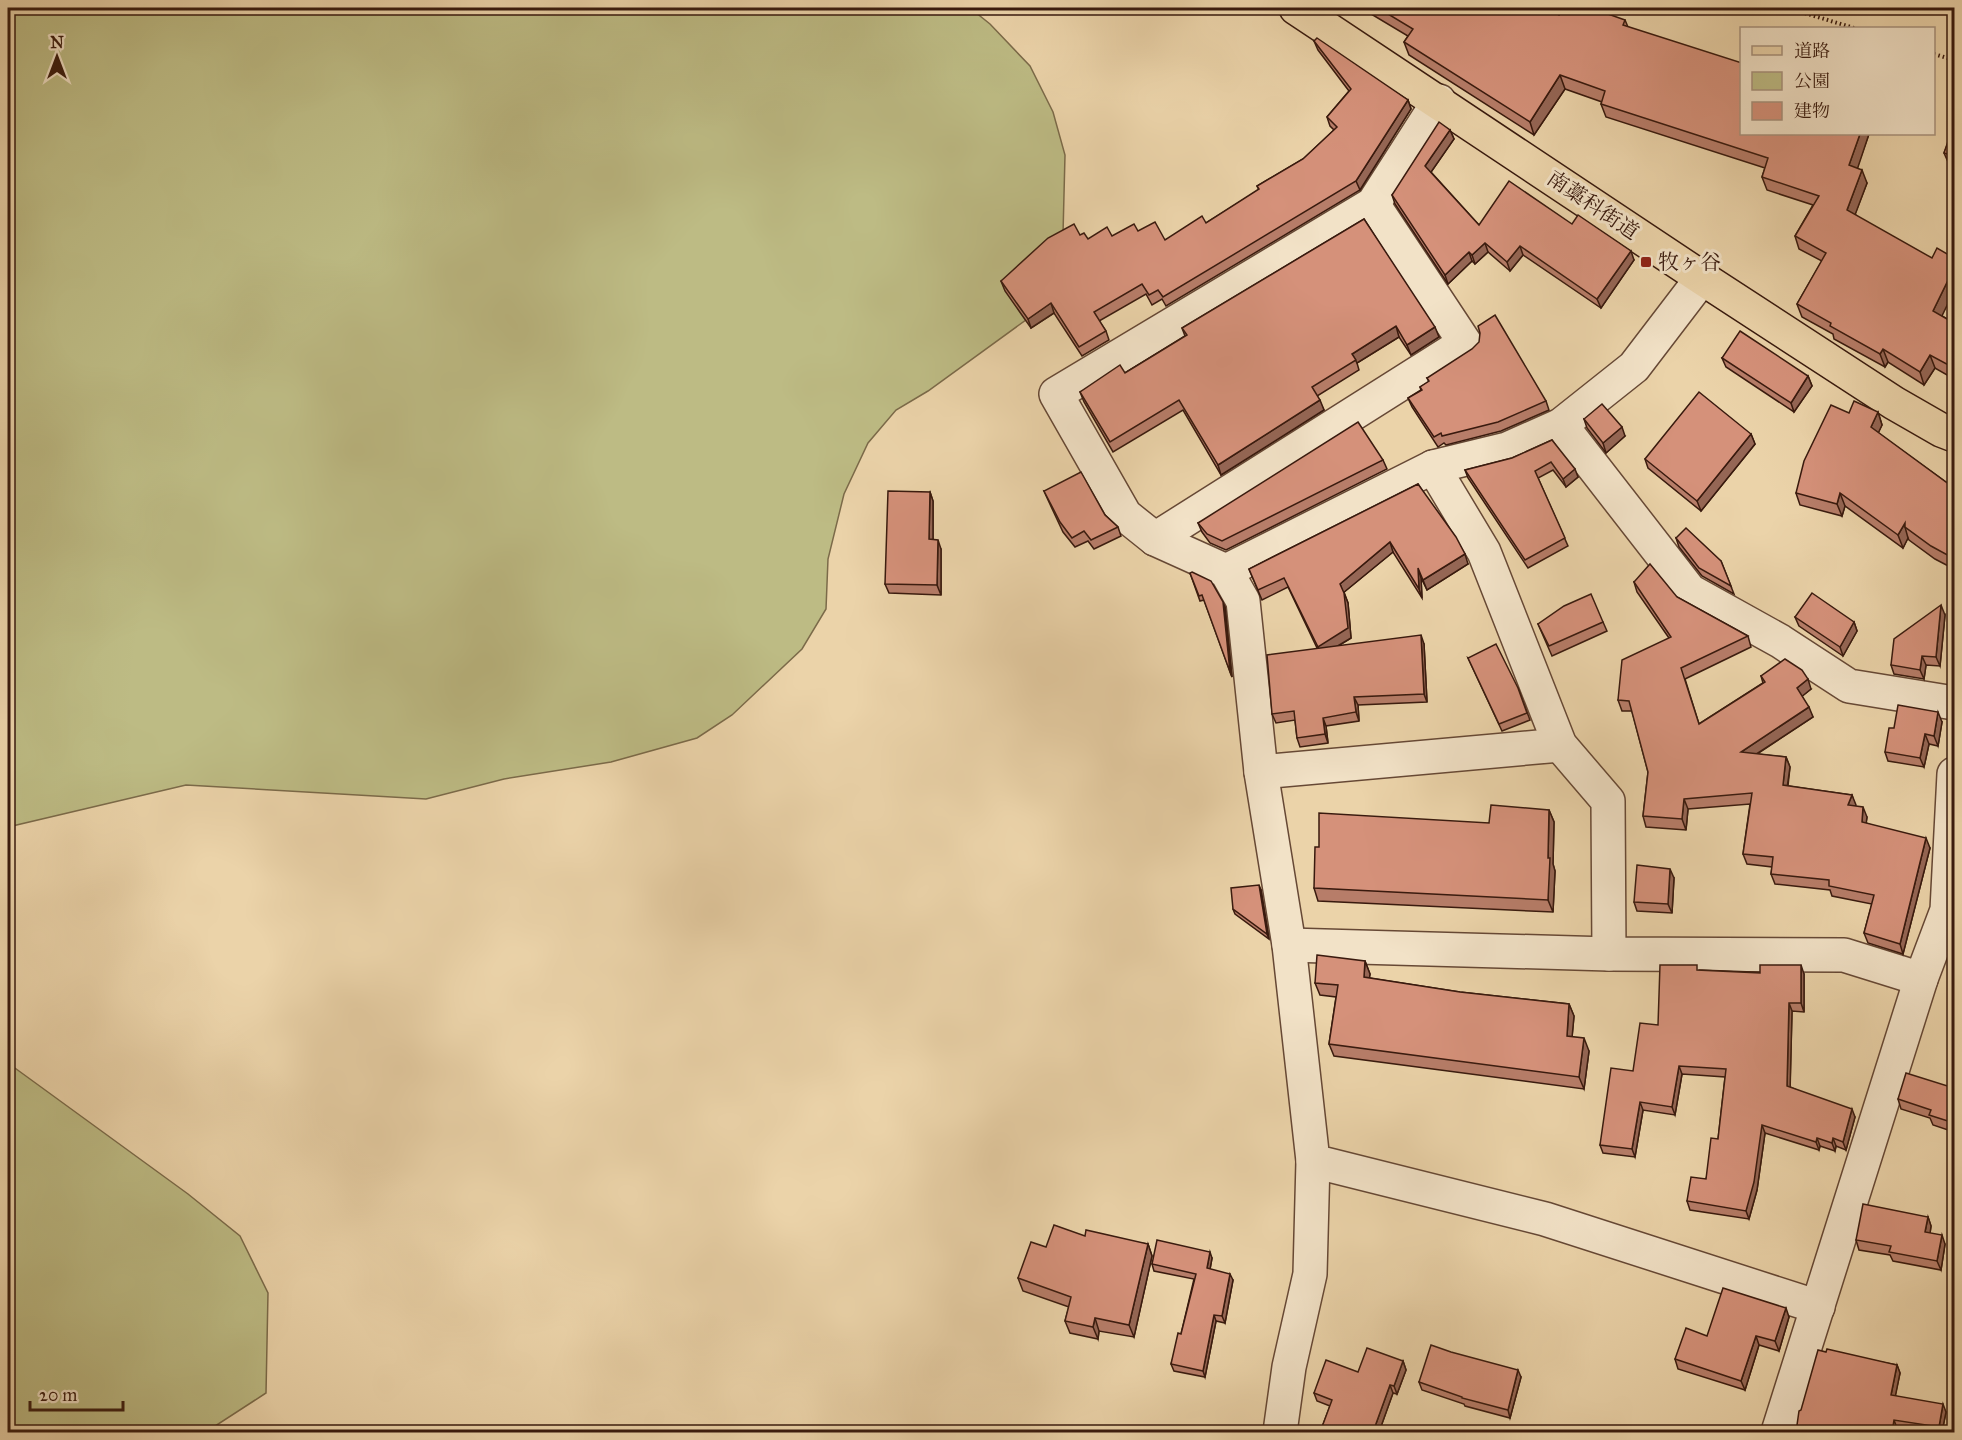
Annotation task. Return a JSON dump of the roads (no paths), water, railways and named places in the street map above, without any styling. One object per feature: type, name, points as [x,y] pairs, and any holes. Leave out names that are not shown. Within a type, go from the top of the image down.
[{"type":"main road","name":"南藁科街道","points":[[1296,8],[1894,403],[1954,435]]},
{"type":"street","points":[[1280,1432],[1289,1367],[1310,1274],[1313,1161],[1289,945],[1262,772],[1243,601],[1226,572],[1155,539],[1125,515],[1056,394],[1373,204],[1438,101]]},
{"type":"street","points":[[1155,539],[1465,343],[1373,204]]},
{"type":"street","points":[[1226,572],[1433,466],[1507,449],[1561,425],[1634,367],[1702,278]]},
{"type":"street","points":[[1561,425],[1690,591],[1780,641],[1849,686],[1954,703]]},
{"type":"street","points":[[1433,466],[1484,552],[1560,745],[1608,801],[1609,954]]},
{"type":"street","points":[[1262,772],[1560,745]]},
{"type":"street","points":[[1778,1432],[1921,979],[1947,910],[1954,774]]},
{"type":"street","points":[[1289,945],[1609,954],[1844,956],[1921,979]]},
{"type":"street","points":[[1313,1161],[1545,1219],[1818,1307]]},
{"type":"place","name":"牧ヶ谷","points":[[1646,262]]}]
